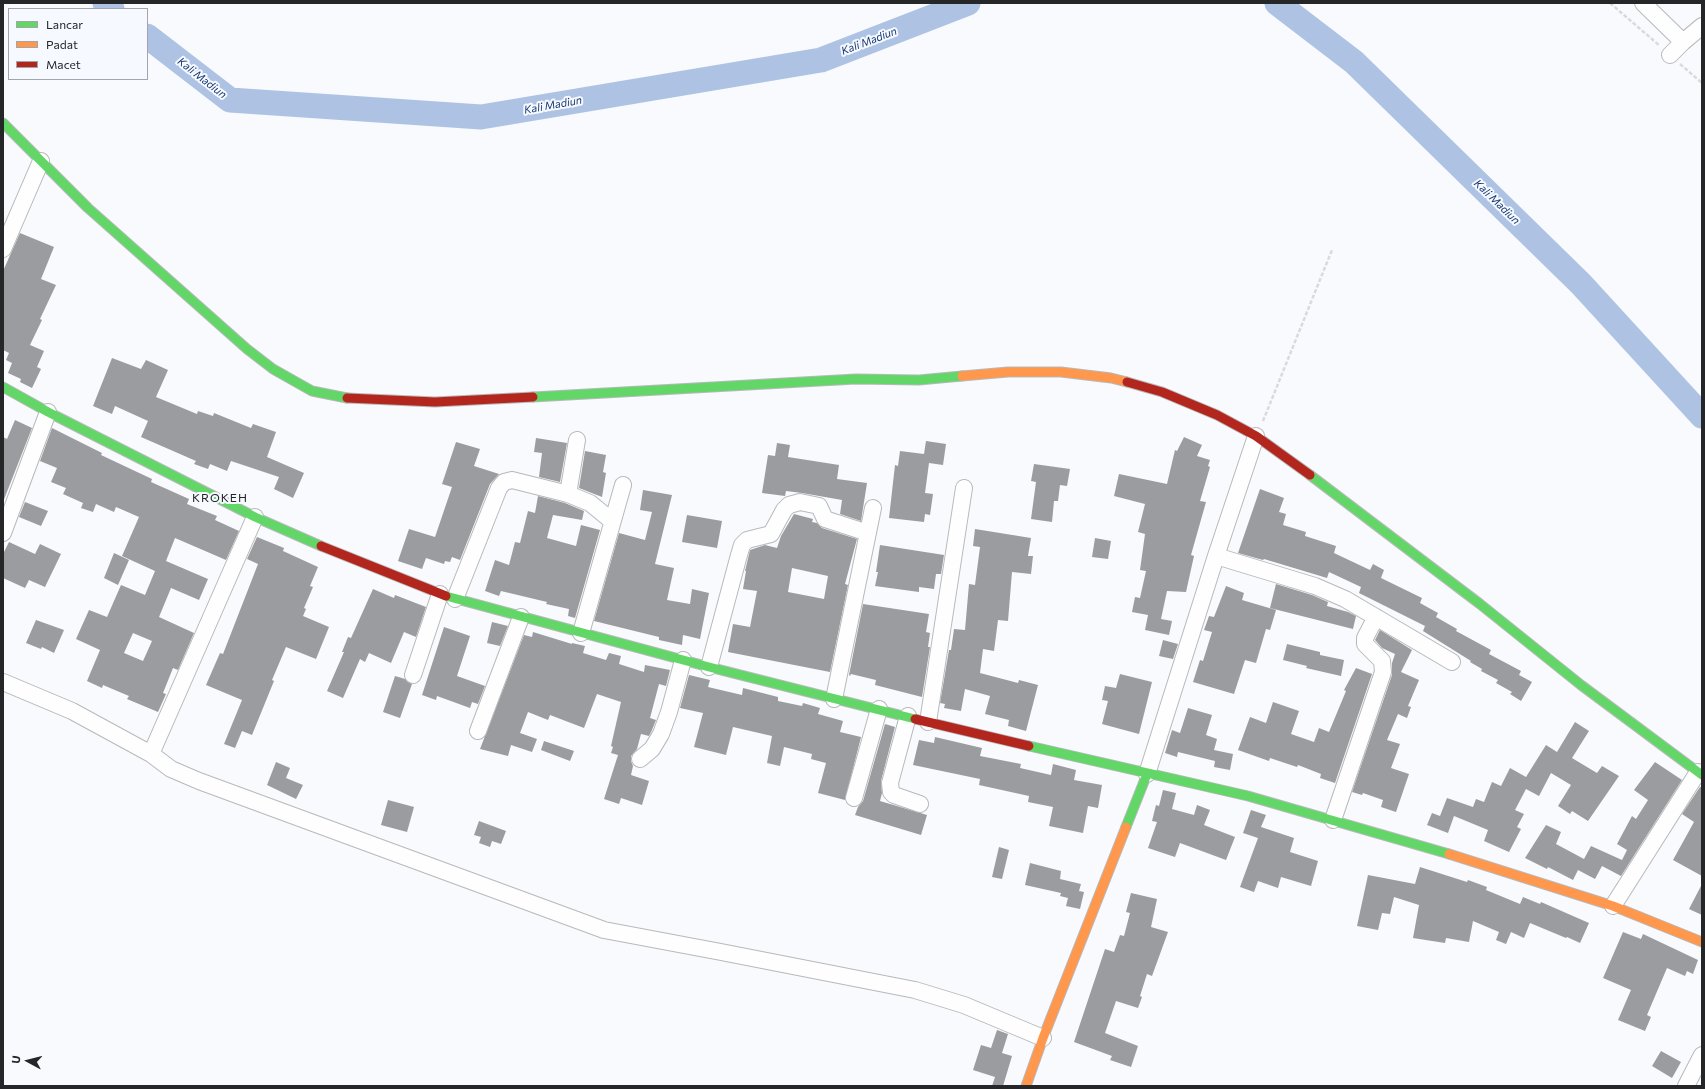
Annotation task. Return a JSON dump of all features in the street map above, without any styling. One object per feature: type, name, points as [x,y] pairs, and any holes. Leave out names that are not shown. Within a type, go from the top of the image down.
[{"type":"street","points":[[1643,3],[1682,42]]},
{"type":"street","points":[[1670,55],[1682,42],[1702,26]]},
{"type":"street","points":[[3,123],[88,208],[247,348],[273,369],[312,390],[353,399],[435,402],[856,379],[919,380],[1008,372],[1061,372],[1111,378],[1162,392],[1216,415],[1256,436],[1340,497],[1480,604],[1581,684],[1700,773],[1613,906]]},
{"type":"street","points":[[3,249],[41,161]]},
{"type":"street","points":[[3,387],[48,412],[255,517],[307,540],[455,599],[834,699],[1147,774],[1248,796],[1416,843],[1613,906],[1702,942]]},
{"type":"street","points":[[3,533],[48,412]]},
{"type":"street","points":[[1026,1086],[1043,1038],[1147,774],[1216,556],[1256,436]]},
{"type":"street","points":[[568,494],[577,440]]},
{"type":"street","points":[[455,599],[499,488],[504,482],[512,480],[568,494],[590,503],[612,521]]},
{"type":"street","points":[[581,633],[622,485]]},
{"type":"street","points":[[928,722],[964,488]]},
{"type":"street","points":[[709,667],[738,555],[742,545],[747,540],[771,534],[784,510],[789,505],[800,502],[819,506],[826,519],[868,533]]},
{"type":"street","points":[[834,699],[873,508]]},
{"type":"street","points":[[151,754],[255,517]]},
{"type":"street","points":[[1216,556],[1315,586],[1345,599],[1452,662]]},
{"type":"street","points":[[413,675],[440,594]]},
{"type":"street","points":[[478,731],[521,617]]},
{"type":"street","points":[[1333,820],[1383,672],[1382,661],[1365,644],[1365,638],[1376,617]]},
{"type":"street","points":[[640,759],[652,749],[661,734],[669,712],[683,660]]},
{"type":"street","points":[[3,682],[72,711],[151,754],[171,769],[199,781],[604,930],[916,990],[964,1005],[1043,1038]]},
{"type":"street","points":[[854,798],[879,709]]},
{"type":"street","points":[[908,716],[890,783],[891,792],[894,796],[920,804]]},
{"type":"street","points":[[1686,1086],[1702,1055]]},
{"type":"path","points":[[1610,3],[1702,83]]},
{"type":"path","points":[[1256,436],[1332,250]]},
{"type":"building","points":[[20,233],[54,247],[41,279],[56,285],[30,345],[44,351],[37,367],[41,369],[32,388],[20,382],[21,379],[8,373],[12,363],[6,360],[9,353],[3,350],[3,271]]},
{"type":"building","points":[[112,358],[141,369],[146,360],[168,370],[156,397],[197,414],[198,411],[213,416],[214,413],[251,428],[253,424],[276,432],[267,457],[304,473],[293,498],[274,489],[279,477],[231,461],[227,471],[210,464],[208,469],[194,464],[196,461],[141,437],[148,421],[115,406],[112,414],[93,406]]},
{"type":"building","points":[[15,420],[32,428],[3,502],[3,437],[7,439]]},
{"type":"building","points":[[52,428],[102,453],[101,455],[152,479],[151,482],[189,499],[187,504],[217,516],[215,520],[239,531],[226,560],[175,538],[166,561],[208,579],[199,600],[171,588],[159,617],[194,633],[178,670],[173,668],[163,693],[166,694],[158,712],[127,699],[129,696],[103,685],[102,688],[87,681],[100,650],[76,639],[89,610],[107,617],[121,585],[145,595],[155,571],[122,556],[139,517],[116,507],[114,512],[96,504],[93,512],[81,508],[83,503],[63,494],[66,488],[51,482],[57,468],[40,461]],"holes":[[[133,633],[152,641],[143,661],[124,653]]]},
{"type":"building","points":[[1184,437],[1202,445],[1197,456],[1210,460],[1208,466],[1210,467],[1200,501],[1206,502],[1191,555],[1194,556],[1186,592],[1167,591],[1161,619],[1172,621],[1169,635],[1145,630],[1148,615],[1132,612],[1135,597],[1140,598],[1146,571],[1140,570],[1145,534],[1138,532],[1145,504],[1114,496],[1119,474],[1167,484],[1175,450],[1177,451]]},
{"type":"building","points":[[536,438],[567,443],[560,482],[539,477],[542,453],[534,452]]},
{"type":"building","points":[[926,441],[946,444],[943,465],[929,463],[925,493],[933,494],[930,515],[925,514],[924,522],[889,518],[895,465],[898,466],[900,451],[924,454]]},
{"type":"building","points":[[456,442],[480,449],[474,466],[499,474],[490,484],[460,560],[452,557],[450,562],[445,561],[444,564],[426,558],[422,569],[398,561],[409,529],[435,537],[452,487],[442,484]]},
{"type":"building","points":[[777,443],[790,445],[788,457],[839,465],[837,479],[867,483],[861,521],[840,514],[842,500],[786,491],[785,496],[762,493],[768,455],[775,456]]},
{"type":"building","points":[[585,451],[606,455],[603,472],[606,473],[602,497],[579,488]]},
{"type":"building","points":[[1034,464],[1070,469],[1067,486],[1060,485],[1058,501],[1054,501],[1052,522],[1031,519],[1036,482],[1031,481]]},
{"type":"building","points":[[1260,489],[1284,498],[1279,512],[1286,514],[1283,525],[1306,532],[1305,536],[1336,546],[1334,553],[1370,570],[1373,564],[1384,570],[1381,578],[1422,598],[1420,603],[1438,613],[1436,617],[1457,629],[1456,631],[1491,650],[1489,654],[1521,671],[1519,675],[1532,682],[1521,701],[1510,694],[1512,692],[1496,683],[1498,680],[1481,671],[1482,669],[1470,662],[1471,661],[1423,631],[1425,626],[1359,593],[1361,587],[1329,572],[1327,578],[1264,559],[1238,553]]},
{"type":"building","points":[[643,490],[672,495],[655,564],[674,568],[667,600],[690,604],[692,589],[709,593],[700,639],[683,635],[682,645],[659,640],[659,637],[594,621],[619,533],[645,540],[652,512],[640,510]]},
{"type":"building","points":[[538,496],[565,503],[584,511],[582,520],[553,515],[547,538],[576,546],[581,525],[600,530],[575,618],[568,616],[569,609],[546,604],[547,602],[501,591],[499,596],[485,591],[495,560],[509,565],[515,542],[520,543],[528,511],[535,513]]},
{"type":"building","points":[[25,502],[48,511],[41,526],[19,517]]},
{"type":"building","points":[[794,514],[813,519],[812,522],[817,523],[822,528],[857,539],[845,584],[848,585],[830,672],[728,652],[733,624],[750,627],[757,591],[743,589],[745,571],[750,550],[765,545],[777,548],[781,536]],"holes":[[[792,568],[828,576],[824,599],[788,592]]]},
{"type":"building","points":[[687,515],[722,521],[717,548],[682,542]]},
{"type":"building","points":[[975,529],[1031,538],[1028,556],[1033,556],[1031,574],[1012,572],[1008,621],[998,620],[994,651],[983,649],[980,673],[1018,683],[1019,680],[1038,685],[1026,731],[1008,726],[1009,720],[985,714],[990,696],[965,689],[961,711],[944,708],[945,704],[940,703],[954,629],[965,630],[969,584],[975,585],[980,547],[973,546]]},
{"type":"building","points":[[257,537],[284,548],[283,551],[318,567],[310,586],[313,587],[304,608],[306,609],[303,616],[329,627],[316,659],[286,647],[252,735],[242,731],[235,748],[224,744],[242,700],[206,685],[220,653],[223,654],[258,564],[247,559]]},
{"type":"building","points":[[1095,538],[1111,541],[1108,559],[1092,557]]},
{"type":"building","points":[[9,542],[35,554],[40,544],[61,554],[45,587],[29,580],[25,588],[3,578],[3,554]]},
{"type":"building","points":[[880,545],[944,555],[941,574],[936,574],[934,589],[919,587],[919,592],[875,586],[878,572],[876,572]]},
{"type":"building","points":[[114,553],[129,560],[118,585],[104,578]]},
{"type":"building","points":[[1276,584],[1312,595],[1328,602],[1327,606],[1356,616],[1353,629],[1270,608]]},
{"type":"building","points":[[1226,586],[1244,593],[1242,600],[1276,610],[1270,630],[1266,629],[1256,663],[1245,660],[1234,694],[1193,682],[1200,660],[1203,661],[1212,632],[1204,630],[1209,616],[1214,617]]},
{"type":"building","points":[[373,589],[394,598],[395,595],[426,607],[416,637],[404,632],[391,663],[369,653],[365,662],[360,659],[343,698],[327,691],[344,652],[342,652],[348,637],[351,638]]},
{"type":"building","points":[[863,604],[929,614],[926,632],[930,633],[928,647],[930,647],[922,697],[875,685],[876,680],[851,674],[850,676],[849,675]]},
{"type":"building","points":[[36,620],[64,630],[54,653],[42,647],[41,649],[26,643]]},
{"type":"building","points":[[492,622],[508,626],[500,646],[487,643]]},
{"type":"building","points":[[444,627],[470,636],[457,676],[485,686],[478,704],[472,702],[470,708],[437,696],[436,700],[422,695]]},
{"type":"building","points":[[1380,630],[1412,650],[1401,672],[1419,680],[1408,706],[1411,707],[1407,718],[1398,714],[1387,740],[1400,744],[1391,768],[1409,774],[1396,812],[1381,807],[1383,800],[1363,793],[1362,795],[1352,792],[1392,675],[1392,663],[1395,654],[1382,648],[1375,640]]},
{"type":"building","points":[[533,632],[572,644],[585,646],[583,653],[606,660],[609,653],[621,656],[619,664],[644,672],[645,665],[670,670],[666,686],[659,684],[650,718],[656,720],[652,730],[649,736],[641,734],[637,749],[631,756],[633,766],[631,775],[649,781],[642,805],[621,798],[619,804],[604,799],[618,755],[611,753],[613,747],[611,746],[621,702],[597,694],[584,728],[550,715],[548,720],[528,712],[520,733],[537,739],[532,752],[511,745],[508,756],[480,749],[524,635],[532,637]]},
{"type":"building","points":[[1163,640],[1178,644],[1173,659],[1159,656]]},
{"type":"building","points":[[1287,644],[1320,652],[1320,655],[1344,660],[1341,676],[1306,668],[1307,666],[1283,660]]},
{"type":"building","points":[[1356,668],[1372,674],[1335,783],[1320,778],[1321,774],[1298,765],[1297,767],[1270,758],[1269,761],[1238,750],[1250,717],[1266,723],[1273,702],[1299,711],[1291,734],[1314,742],[1319,728],[1329,732],[1346,691],[1344,690]]},
{"type":"building","points":[[1120,674],[1152,682],[1139,734],[1102,724],[1108,701],[1102,700],[1105,686],[1116,688]]},
{"type":"building","points":[[689,675],[710,680],[708,687],[742,695],[743,688],[778,697],[778,701],[802,706],[803,703],[820,708],[818,714],[843,721],[840,732],[861,737],[845,800],[818,793],[826,763],[811,759],[812,754],[784,747],[780,766],[767,763],[772,736],[733,727],[726,755],[694,747],[703,713],[680,708]]},
{"type":"building","points":[[395,676],[405,679],[412,684],[400,718],[383,712]]},
{"type":"building","points":[[1188,708],[1212,715],[1206,735],[1217,739],[1214,750],[1233,754],[1230,770],[1214,767],[1215,761],[1178,752],[1177,757],[1165,753],[1172,730],[1180,733]]},
{"type":"building","points":[[1575,722],[1589,731],[1572,758],[1597,773],[1602,766],[1619,776],[1588,821],[1572,811],[1570,814],[1558,806],[1571,785],[1551,773],[1539,796],[1526,789],[1515,810],[1524,814],[1517,827],[1521,829],[1509,852],[1484,841],[1488,830],[1454,816],[1448,833],[1427,825],[1432,813],[1440,816],[1447,798],[1473,807],[1476,799],[1484,802],[1492,782],[1501,786],[1510,768],[1526,777],[1546,745],[1557,752]]},
{"type":"building","points":[[885,724],[895,727],[881,781],[882,793],[880,801],[927,815],[921,835],[855,815],[858,807],[863,801]]},
{"type":"building","points":[[935,737],[982,748],[980,756],[1021,764],[1020,768],[1051,775],[1053,764],[1076,770],[1074,780],[1102,785],[1098,808],[1088,806],[1083,833],[1049,826],[1053,807],[1028,802],[1029,796],[979,785],[980,779],[913,765],[919,740],[934,743]]},
{"type":"building","points":[[544,741],[574,751],[570,761],[541,750]]},
{"type":"building","points":[[276,762],[290,768],[286,778],[303,785],[296,799],[267,785]]},
{"type":"building","points":[[1655,762],[1682,780],[1621,876],[1602,866],[1595,879],[1578,870],[1573,880],[1548,867],[1547,869],[1525,858],[1546,825],[1561,832],[1556,844],[1584,859],[1591,846],[1622,860],[1627,850],[1617,844],[1632,816],[1636,819],[1648,800],[1634,790]]},
{"type":"building","points":[[1700,787],[1702,787],[1702,876],[1673,860],[1694,822],[1682,814]]},
{"type":"building","points":[[1163,790],[1176,793],[1172,809],[1194,815],[1197,805],[1210,810],[1204,825],[1235,837],[1226,860],[1180,843],[1175,857],[1148,848],[1157,822],[1152,821],[1156,805],[1159,806]]},
{"type":"building","points":[[388,800],[414,807],[407,832],[381,825]]},
{"type":"building","points":[[1251,810],[1266,815],[1261,827],[1294,838],[1290,852],[1318,861],[1311,886],[1281,877],[1278,888],[1258,881],[1254,892],[1240,887],[1258,838],[1243,833]]},
{"type":"building","points":[[479,821],[506,831],[501,844],[492,841],[490,847],[479,843],[481,837],[474,835]]},
{"type":"building","points":[[999,847],[1009,850],[1002,879],[992,877]]},
{"type":"building","points":[[1030,863],[1061,871],[1060,879],[1081,884],[1079,891],[1084,892],[1080,909],[1066,906],[1068,898],[1060,896],[1061,893],[1025,885]]},
{"type":"building","points":[[1420,867],[1467,882],[1468,880],[1487,887],[1486,890],[1520,904],[1523,897],[1540,904],[1541,902],[1589,923],[1580,943],[1530,923],[1524,938],[1511,932],[1506,944],[1496,940],[1499,932],[1473,921],[1469,942],[1446,938],[1445,943],[1413,938],[1419,905],[1394,897],[1390,914],[1382,913],[1378,930],[1357,926],[1368,875],[1415,884]]},
{"type":"building","points":[[1702,884],[1702,915],[1689,909]]},
{"type":"building","points":[[1131,893],[1157,899],[1151,927],[1168,932],[1152,976],[1147,974],[1138,1008],[1116,1001],[1105,1033],[1138,1046],[1131,1067],[1110,1060],[1112,1056],[1074,1042],[1105,949],[1114,952],[1120,935],[1124,936],[1130,913],[1126,912]]},
{"type":"building","points":[[1623,932],[1641,939],[1643,934],[1698,960],[1693,974],[1687,971],[1685,976],[1667,968],[1647,1015],[1651,1017],[1645,1031],[1618,1020],[1631,990],[1603,978]]},
{"type":"building","points":[[997,1030],[1008,1034],[1002,1053],[1012,1056],[1003,1086],[992,1086],[995,1077],[973,1070],[981,1045],[991,1048]]},
{"type":"building","points":[[1661,1051],[1681,1062],[1672,1078],[1652,1066]]},
{"type":"waterway","name":"Kali Madiun","points":[[105,3],[111,8]]},
{"type":"waterway","name":"Kali Madiun","points":[[148,37],[230,100],[481,117],[821,60],[968,3]]},
{"type":"waterway","name":"Kali Madiun","points":[[1277,3],[1354,62],[1581,284],[1702,416]]},
{"type":"traffic: fast","points":[[3,123],[88,208],[247,349],[273,369],[312,391],[347,398]]},
{"type":"traffic: fast","points":[[533,397],[856,379],[919,380],[962,376]]},
{"type":"traffic: fast","points":[[3,387],[48,412],[255,517],[321,546]]},
{"type":"traffic: fast","points":[[1310,475],[1480,604],[1581,685],[1702,775]]},
{"type":"traffic: fast","points":[[446,596],[709,667],[915,719]]},
{"type":"traffic: fast","points":[[1029,746],[1248,796],[1449,854]]},
{"type":"traffic: fast","points":[[1126,827],[1147,774]]},
{"type":"traffic: slow","points":[[962,376],[1008,372],[1061,372],[1111,378],[1127,382]]},
{"type":"traffic: slow","points":[[1026,1086],[1043,1038],[1126,827]]},
{"type":"traffic: slow","points":[[1449,854],[1613,906],[1702,942]]},
{"type":"traffic: jam","points":[[1127,382],[1162,392],[1217,415],[1256,436],[1310,475]]},
{"type":"traffic: jam","points":[[347,398],[435,402],[533,397]]},
{"type":"traffic: jam","points":[[321,546],[446,596]]},
{"type":"traffic: jam","points":[[915,719],[1029,746]]},
{"type":"district","name":"KROKEH","points":[[220,498]]}]
